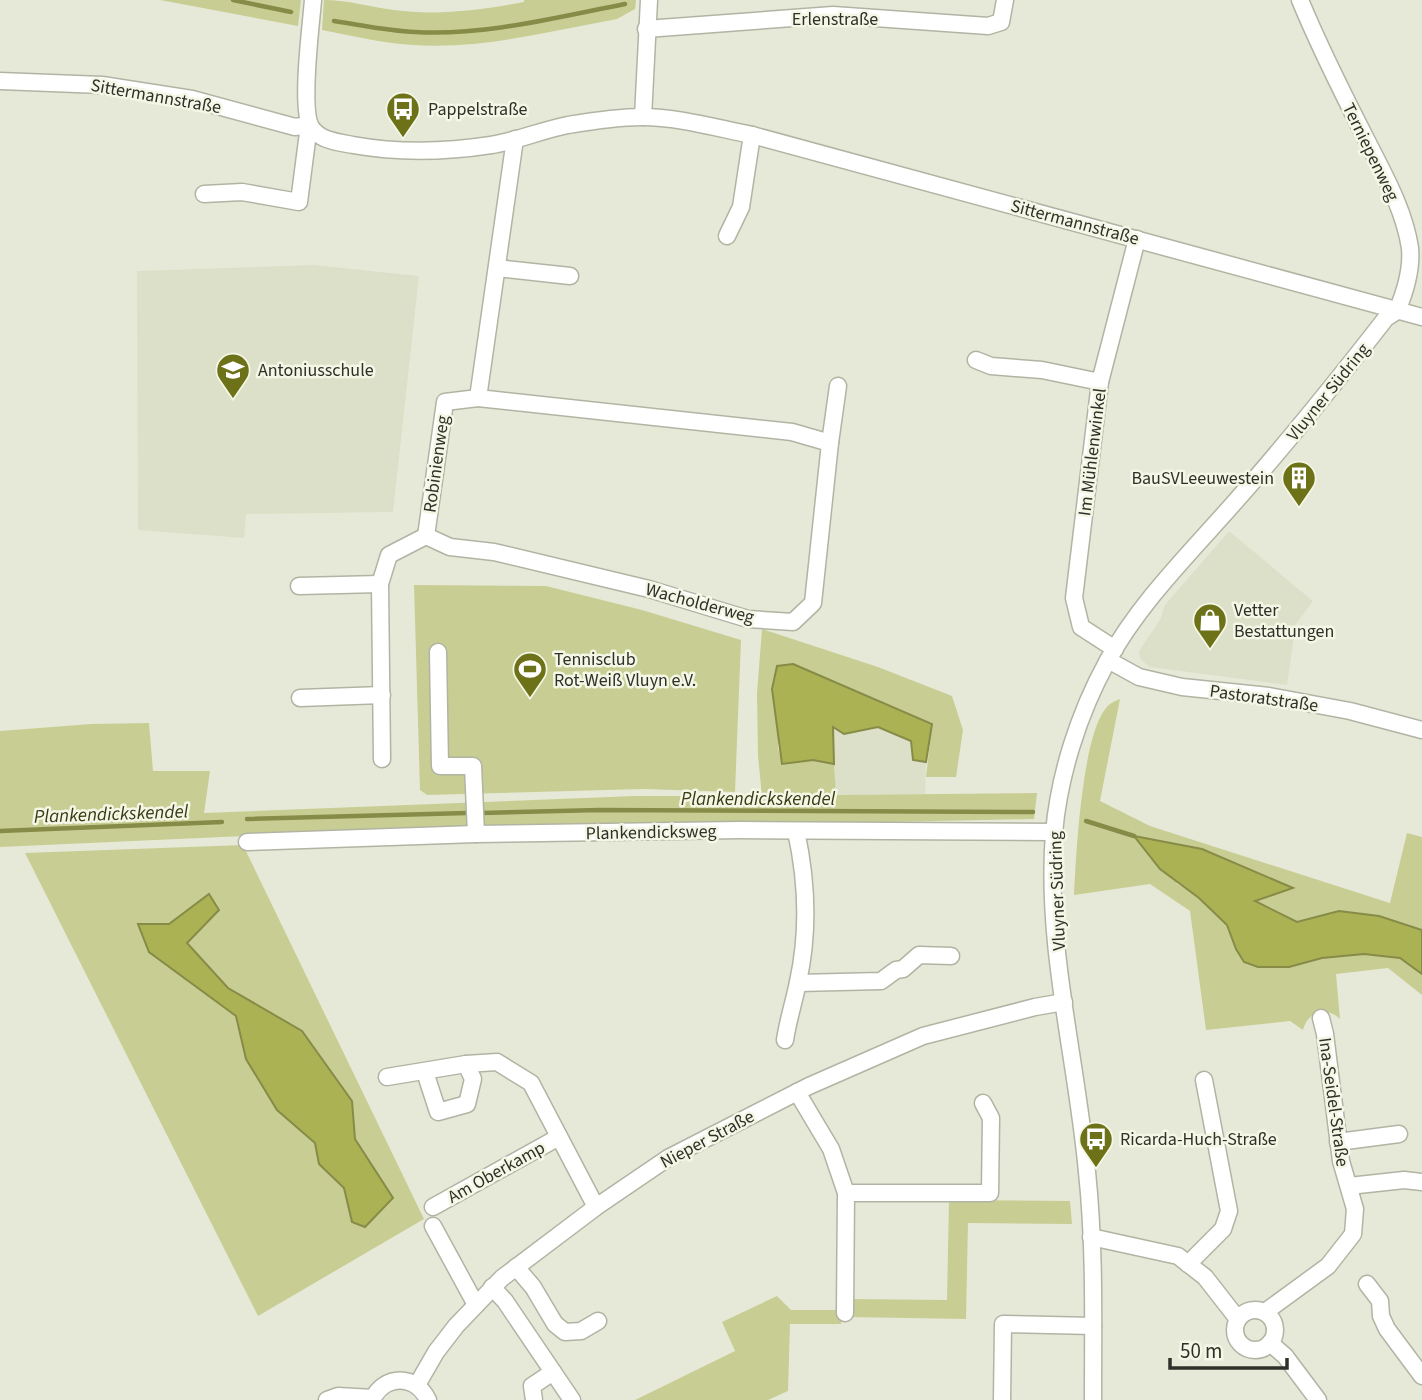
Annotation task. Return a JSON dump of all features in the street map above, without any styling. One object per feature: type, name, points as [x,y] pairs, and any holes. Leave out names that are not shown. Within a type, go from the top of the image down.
[{"type":"street","points":[[204,194],[242,192],[299,202],[309,125],[307,74],[313,0]]},
{"type":"street","points":[[643,117],[649,0]]},
{"type":"street","name":"Erlenstraße","points":[[646,29],[833,15],[988,26],[1001,22],[1004,0]]},
{"type":"street","name":"Terniepenweg","points":[[1300,0],[1319,47],[1390,187],[1405,223],[1410,251],[1404,294],[1397,311]]},
{"type":"street","name":"Sittermannstraße","points":[[0,81],[102,85],[192,99],[295,127],[309,125],[330,141],[368,148],[432,151],[492,145],[568,125],[643,117],[676,120],[752,135],[1397,311]]},
{"type":"street","points":[[727,236],[741,207],[752,135]]},
{"type":"street","points":[[515,139],[478,398],[792,432],[830,443]]},
{"type":"street","name":"Im Mühlenwinkel","points":[[1111,655],[1081,627],[1074,598],[1100,382],[1138,239]]},
{"type":"street","points":[[497,268],[570,276]]},
{"type":"street","points":[[1397,311],[1422,317]]},
{"type":"street","name":"Vluyner Südring","points":[[1093,1400],[1091,1237],[1087,1171],[1064,1002],[1055,912],[1054,832],[1067,764],[1090,696],[1111,655],[1166,580],[1284,446],[1386,318],[1397,311]]},
{"type":"street","points":[[976,360],[991,366],[1042,370],[1100,382]]},
{"type":"street","name":"Wacholderweg","points":[[426,536],[450,547],[494,552],[638,586],[748,619],[793,622],[813,603],[838,386]]},
{"type":"street","name":"Robinienweg","points":[[382,759],[380,584],[389,555],[426,536],[445,402],[478,398]]},
{"type":"street","points":[[299,586],[380,584]]},
{"type":"street","points":[[438,652],[440,766],[473,766],[476,834]]},
{"type":"street","name":"Pastoratstraße","points":[[1111,655],[1139,677],[1182,687],[1269,696],[1422,730]]},
{"type":"street","points":[[300,698],[382,695]]},
{"type":"street","name":"Plankendicksweg","points":[[247,842],[476,834],[740,830],[1054,832]]},
{"type":"street","points":[[785,1040],[798,983],[806,918],[804,867],[796,831]]},
{"type":"street","points":[[798,983],[881,981],[896,970],[903,969],[919,955],[951,956]]},
{"type":"street","name":"Nieper Straße","points":[[417,1385],[436,1352],[492,1287],[596,1207],[668,1158],[797,1092],[923,1036],[1064,1002]]},
{"type":"street","name":"Ina-Seidel-Straße","points":[[1265,1312],[1328,1266],[1353,1234],[1355,1209],[1340,1161],[1336,1096],[1321,1018]]},
{"type":"street","name":"Am Oberkamp","points":[[387,1077],[466,1064],[498,1062],[531,1083],[596,1207]]},
{"type":"street","points":[[425,1072],[439,1111],[467,1104],[473,1079],[466,1064]]},
{"type":"street","points":[[1188,1264],[1223,1229],[1229,1211],[1204,1080]]},
{"type":"street","points":[[797,1092],[831,1149],[846,1193],[845,1313]]},
{"type":"street","points":[[846,1193],[990,1194],[990,1118],[983,1103]]},
{"type":"street","points":[[1338,1142],[1399,1134]]},
{"type":"street","name":"Am Oberkamp","points":[[433,1207],[559,1137]]},
{"type":"street","name":"Ina-Seidel-Straße","points":[[1349,1186],[1404,1180],[1422,1182]]},
{"type":"street","points":[[433,1226],[476,1305]]},
{"type":"street","points":[[1091,1237],[1178,1256],[1205,1277],[1237,1318]]},
{"type":"street","points":[[516,1267],[533,1287],[555,1324],[565,1332],[581,1331],[598,1321]]},
{"type":"street","points":[[1367,1284],[1380,1301],[1381,1316],[1387,1329],[1422,1376]]},
{"type":"street","points":[[492,1287],[505,1301],[572,1400]]},
{"type":"street","points":[[1256,1310],[1265,1312],[1274,1324],[1275,1335],[1270,1343],[1258,1350],[1238,1341],[1234,1331],[1237,1318],[1256,1310]]},
{"type":"street","points":[[1002,1400],[1003,1324],[1093,1326]]},
{"type":"street","points":[[1270,1343],[1284,1356],[1318,1400]]},
{"type":"street","points":[[534,1400],[532,1387],[553,1372]]},
{"type":"street","points":[[327,1400],[338,1396],[372,1399],[384,1384],[409,1381],[417,1385],[428,1400]]},
{"type":"shaded area","points":[[160,0],[301,0],[298,26]]},
{"type":"shaded area","points":[[324,0],[394,10],[443,12],[476,10],[524,0],[636,0],[635,9],[617,19],[490,42],[439,46],[390,43],[322,30]]},
{"type":"shaded area","name":"Antoniusschule","points":[[314,265],[419,276],[393,512],[246,514],[244,538],[138,530],[137,271]]},
{"type":"shaded area","points":[[1229,531],[1313,601],[1296,624],[1287,685],[1150,667],[1140,659],[1139,651],[1161,618],[1164,606]]},
{"type":"shaded area","name":"Tennisclub Rot-Weiß Vluyn e.V.","points":[[414,585],[546,586],[642,610],[741,640],[735,792],[643,789],[427,795],[420,790]]},
{"type":"shaded area","points":[[762,629],[878,667],[952,696],[963,730],[956,777],[926,777],[932,724],[778,724],[778,748],[782,763],[813,760],[834,764],[836,795],[1037,793],[1034,819],[465,826],[0,847],[0,731],[91,724],[149,723],[153,771],[210,771],[204,813],[635,796],[762,796],[757,693]]},
{"type":"shaded area","points":[[793,664],[932,724],[926,762],[913,760],[911,741],[878,727],[844,734],[833,727],[834,764],[813,760],[782,764],[772,689],[777,666]]},
{"type":"shaded area","points":[[1120,699],[1100,801],[1150,826],[1390,903],[1407,833],[1422,837],[1422,930],[1379,916],[1339,911],[1297,922],[1254,901],[1292,888],[1176,883],[1205,902],[1224,919],[1244,962],[1289,967],[1322,958],[1364,954],[1400,958],[1422,974],[1422,995],[1388,968],[1336,974],[1340,1019],[1324,1012],[1313,1015],[1303,1030],[1290,1021],[1206,1030],[1190,911],[1150,884],[1074,895],[1082,797],[1091,743],[1106,708]]},
{"type":"shaded area","points":[[833,727],[844,734],[878,727],[911,741],[913,759],[926,762],[925,794],[835,795]]},
{"type":"shaded area","points":[[1134,836],[1202,849],[1293,888],[1255,901],[1297,922],[1339,911],[1379,916],[1422,930],[1422,974],[1400,958],[1364,954],[1322,958],[1289,967],[1258,967],[1244,962],[1227,925],[1199,898],[1160,869]]},
{"type":"shaded area","points":[[243,845],[424,1219],[258,1316],[25,853]],"holes":[[[209,895],[219,910],[187,943],[228,988],[302,1031],[351,1101],[355,1139],[393,1198],[352,1222],[344,1188],[319,1164],[315,1143],[277,1110],[246,1059],[236,1016],[149,952],[138,924],[169,924]]]},
{"type":"shaded area","points":[[209,894],[219,910],[187,943],[228,988],[302,1031],[352,1101],[355,1139],[393,1198],[365,1227],[352,1222],[344,1188],[319,1164],[315,1143],[277,1110],[246,1059],[236,1016],[149,952],[138,924],[169,924]]},
{"type":"shaded area","points":[[949,1200],[1070,1201],[1072,1224],[968,1223],[966,1319],[848,1317],[849,1299],[947,1300]]},
{"type":"shaded area","points":[[777,1296],[791,1310],[841,1310],[841,1324],[790,1324],[788,1391],[768,1400],[635,1400],[735,1351],[722,1322]]},
{"type":"waterway","points":[[233,0],[291,12]]},
{"type":"waterway","points":[[334,21],[405,31],[468,31],[625,4]]},
{"type":"waterway","name":"Plankendickskendel","points":[[482,813],[599,810],[1033,812]]},
{"type":"waterway","name":"Plankendickskendel","points":[[247,819],[467,813]]},
{"type":"waterway","name":"Plankendickskendel","points":[[1086,821],[1134,836]]},
{"type":"waterway","name":"Plankendickskendel","points":[[0,831],[222,822]]},
{"type":"place","name":"Pappelstraße","points":[[403,139]]},
{"type":"place","name":"Antoniusschule","points":[[233,400]]},
{"type":"place","name":"BauSVLeeuwestein","points":[[1299,508]]},
{"type":"place","name":"Vetter Bestattungen","points":[[1210,650]]},
{"type":"place","name":"Tennisclub Rot-Weiß Vluyn e.V.","points":[[530,699]]},
{"type":"place","name":"Ricarda-Huch-Straße","points":[[1096,1169]]}]
